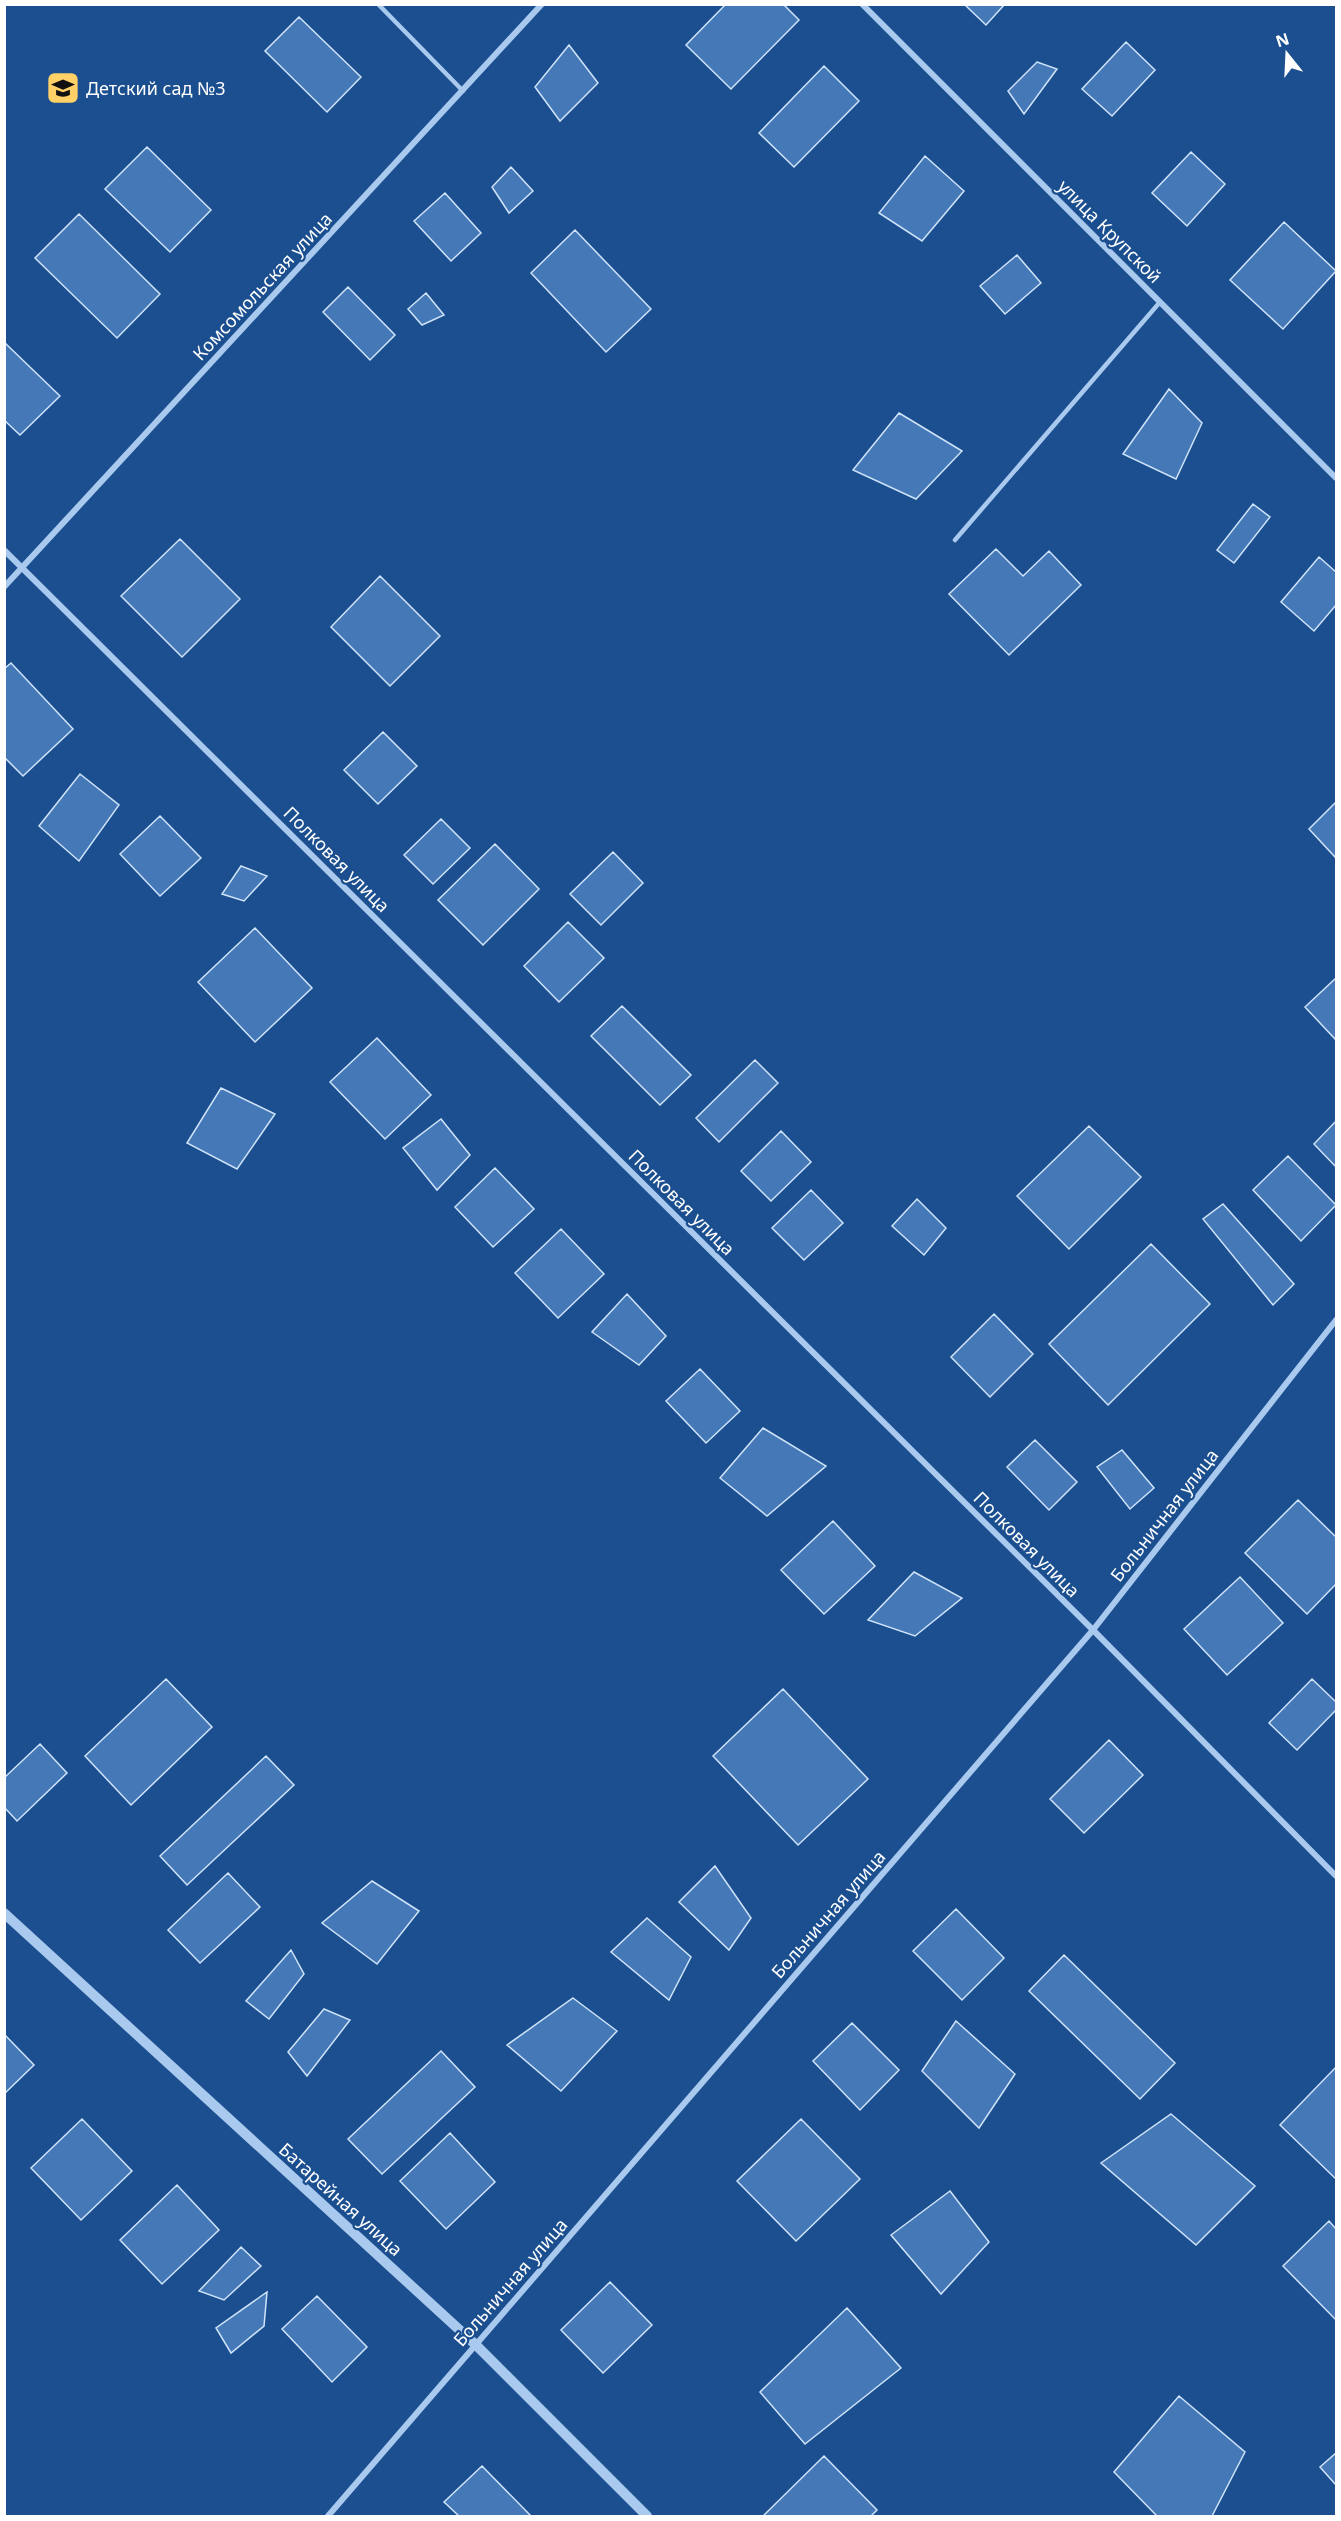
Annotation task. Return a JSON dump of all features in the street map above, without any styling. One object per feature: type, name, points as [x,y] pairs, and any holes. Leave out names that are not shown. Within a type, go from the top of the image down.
[{"type":"street","name":"Комсомольская улица","points":[[4,587],[542,4]]},
{"type":"street","name":"улица Крупской","points":[[862,4],[1336,478]]},
{"type":"street","name":"Полковая улица","points":[[4,550],[1093,1630],[1336,1876]]},
{"type":"street","name":"Больничная улица","points":[[328,2517],[1093,1630],[1336,1320]]},
{"type":"street","name":"Батарейная улица","points":[[4,1913],[476,2345],[647,2517]]},
{"type":"lane","points":[[378,4],[463,90]]},
{"type":"lane","points":[[955,540],[1160,302]]},
{"type":"building","points":[[726,4],[783,4],[799,20],[731,89],[686,45]]},
{"type":"building","points":[[964,4],[1005,4],[986,25]]},
{"type":"building","points":[[299,17],[361,77],[327,112],[265,51]]},
{"type":"building","points":[[1126,42],[1155,70],[1112,116],[1082,89]]},
{"type":"building","points":[[569,45],[598,83],[560,121],[535,87]]},
{"type":"building","points":[[1037,62],[1057,69],[1024,114],[1008,91]]},
{"type":"building","points":[[824,66],[859,101],[794,167],[759,133]]},
{"type":"building","points":[[147,147],[211,210],[170,252],[105,189]]},
{"type":"building","points":[[1191,152],[1225,184],[1187,226],[1152,193]]},
{"type":"building","points":[[925,156],[964,191],[922,241],[879,213]]},
{"type":"building","points":[[511,167],[533,191],[509,213],[492,187]]},
{"type":"building","points":[[445,193],[481,233],[451,261],[414,221]]},
{"type":"building","points":[[79,214],[160,294],[117,338],[35,258]]},
{"type":"building","points":[[1284,222],[1336,271],[1283,329],[1230,280]]},
{"type":"building","points":[[575,230],[651,309],[606,352],[531,273]]},
{"type":"building","points":[[1017,255],[1041,283],[1005,314],[980,286]]},
{"type":"building","points":[[348,287],[395,335],[370,360],[323,312]]},
{"type":"building","points":[[426,293],[444,315],[422,325],[408,309]]},
{"type":"building","points":[[4,342],[60,396],[20,435],[4,420]]},
{"type":"building","points":[[1169,389],[1202,423],[1176,479],[1123,454]]},
{"type":"building","points":[[899,413],[962,451],[916,499],[853,470]]},
{"type":"building","points":[[1253,504],[1270,517],[1234,563],[1217,550]]},
{"type":"building","points":[[180,539],[240,599],[182,657],[121,596]]},
{"type":"building","points":[[996,549],[1023,576],[1049,551],[1081,585],[1009,655],[949,594]]},
{"type":"building","points":[[1319,557],[1336,572],[1336,605],[1314,631],[1281,602]]},
{"type":"building","points":[[380,576],[440,636],[390,686],[331,627]]},
{"type":"building","points":[[11,663],[73,729],[23,776],[4,757],[4,669]]},
{"type":"building","points":[[383,732],[417,766],[378,804],[344,770]]},
{"type":"building","points":[[80,774],[119,805],[79,861],[39,826]]},
{"type":"building","points":[[1336,802],[1336,858],[1309,829]]},
{"type":"building","points":[[160,816],[201,858],[160,896],[120,854]]},
{"type":"building","points":[[441,819],[470,848],[433,884],[404,855]]},
{"type":"building","points":[[495,844],[539,889],[483,945],[438,900]]},
{"type":"building","points":[[613,852],[643,883],[601,925],[570,894]]},
{"type":"building","points":[[241,866],[267,876],[244,901],[222,894]]},
{"type":"building","points":[[568,922],[604,958],[559,1002],[524,966]]},
{"type":"building","points":[[255,928],[312,988],[255,1042],[198,982]]},
{"type":"building","points":[[1336,978],[1336,1040],[1305,1007]]},
{"type":"building","points":[[622,1006],[691,1075],[660,1105],[591,1036]]},
{"type":"building","points":[[377,1038],[431,1095],[385,1139],[330,1082]]},
{"type":"building","points":[[755,1060],[778,1083],[719,1142],[696,1118]]},
{"type":"building","points":[[221,1088],[275,1114],[237,1169],[187,1143]]},
{"type":"building","points":[[441,1119],[470,1155],[437,1190],[403,1148]]},
{"type":"building","points":[[1336,1121],[1336,1167],[1314,1144]]},
{"type":"building","points":[[1089,1126],[1141,1177],[1069,1249],[1017,1196]]},
{"type":"building","points":[[781,1131],[811,1162],[771,1201],[741,1171]]},
{"type":"building","points":[[1288,1156],[1336,1205],[1301,1241],[1253,1190]]},
{"type":"building","points":[[495,1168],[534,1209],[493,1247],[455,1207]]},
{"type":"building","points":[[811,1190],[843,1223],[804,1260],[772,1228]]},
{"type":"building","points":[[917,1199],[946,1228],[924,1255],[892,1226]]},
{"type":"building","points":[[1223,1204],[1294,1284],[1273,1305],[1203,1219]]},
{"type":"building","points":[[561,1229],[604,1274],[558,1318],[515,1273]]},
{"type":"building","points":[[1151,1244],[1210,1304],[1108,1405],[1049,1344]]},
{"type":"building","points":[[627,1294],[666,1336],[639,1365],[592,1332]]},
{"type":"building","points":[[994,1314],[1033,1354],[990,1397],[951,1357]]},
{"type":"building","points":[[700,1369],[740,1411],[706,1443],[666,1401]]},
{"type":"building","points":[[763,1428],[826,1466],[767,1516],[720,1478]]},
{"type":"building","points":[[1035,1440],[1077,1482],[1049,1510],[1007,1467]]},
{"type":"building","points":[[1122,1450],[1154,1488],[1130,1509],[1097,1467]]},
{"type":"building","points":[[1298,1500],[1336,1537],[1336,1584],[1307,1614],[1245,1553]]},
{"type":"building","points":[[833,1521],[875,1566],[824,1614],[781,1570]]},
{"type":"building","points":[[914,1572],[962,1598],[915,1636],[868,1620]]},
{"type":"building","points":[[1240,1577],[1283,1623],[1227,1675],[1184,1629]]},
{"type":"building","points":[[166,1679],[212,1727],[131,1805],[85,1756]]},
{"type":"building","points":[[1312,1679],[1336,1702],[1336,1710],[1297,1750],[1269,1723]]},
{"type":"building","points":[[783,1689],[868,1779],[798,1845],[713,1756]]},
{"type":"building","points":[[1109,1740],[1143,1775],[1084,1833],[1050,1799]]},
{"type":"building","points":[[40,1744],[67,1773],[17,1821],[4,1807],[4,1778]]},
{"type":"building","points":[[266,1756],[294,1785],[187,1885],[160,1856]]},
{"type":"building","points":[[715,1866],[751,1918],[729,1950],[679,1902]]},
{"type":"building","points":[[228,1873],[260,1907],[200,1963],[168,1930]]},
{"type":"building","points":[[372,1881],[419,1911],[377,1964],[322,1923]]},
{"type":"building","points":[[956,1909],[1004,1958],[962,2000],[913,1951]]},
{"type":"building","points":[[647,1918],[691,1957],[669,2000],[611,1952]]},
{"type":"building","points":[[291,1950],[304,1974],[269,2019],[246,2001]]},
{"type":"building","points":[[1064,1955],[1175,2063],[1140,2099],[1029,1991]]},
{"type":"building","points":[[573,1998],[617,2031],[561,2091],[507,2045]]},
{"type":"building","points":[[324,2009],[350,2020],[307,2076],[288,2052]]},
{"type":"building","points":[[956,2021],[1015,2074],[979,2128],[922,2071]]},
{"type":"building","points":[[852,2023],[899,2070],[860,2110],[813,2061]]},
{"type":"building","points":[[4,2034],[34,2065],[4,2094]]},
{"type":"building","points":[[441,2051],[475,2087],[382,2174],[348,2139]]},
{"type":"building","points":[[1336,2067],[1336,2179],[1280,2125]]},
{"type":"building","points":[[1171,2114],[1255,2186],[1196,2245],[1101,2163]]},
{"type":"building","points":[[82,2119],[132,2171],[81,2220],[31,2168]]},
{"type":"building","points":[[801,2119],[860,2179],[796,2241],[737,2181]]},
{"type":"building","points":[[450,2133],[495,2182],[446,2229],[400,2181]]},
{"type":"building","points":[[177,2185],[219,2230],[162,2284],[120,2240]]},
{"type":"building","points":[[950,2191],[989,2242],[941,2294],[891,2235]]},
{"type":"building","points":[[1329,2221],[1336,2229],[1336,2320],[1283,2266]]},
{"type":"building","points":[[241,2247],[261,2266],[224,2300],[199,2291]]},
{"type":"building","points":[[610,2282],[652,2325],[603,2373],[561,2330]]},
{"type":"building","points":[[267,2292],[264,2326],[231,2353],[216,2328]]},
{"type":"building","points":[[317,2296],[367,2347],[332,2382],[282,2329]]},
{"type":"building","points":[[847,2308],[901,2368],[805,2444],[760,2392]]},
{"type":"building","points":[[1179,2396],[1245,2452],[1212,2516],[1157,2516],[1114,2472]]},
{"type":"building","points":[[1336,2453],[1336,2485],[1320,2467]]},
{"type":"building","points":[[824,2456],[877,2510],[871,2516],[763,2516]]},
{"type":"building","points":[[482,2466],[531,2516],[459,2516],[444,2502]]},
{"type":"place","name":"Детский сад №3","points":[[63,88]]}]
